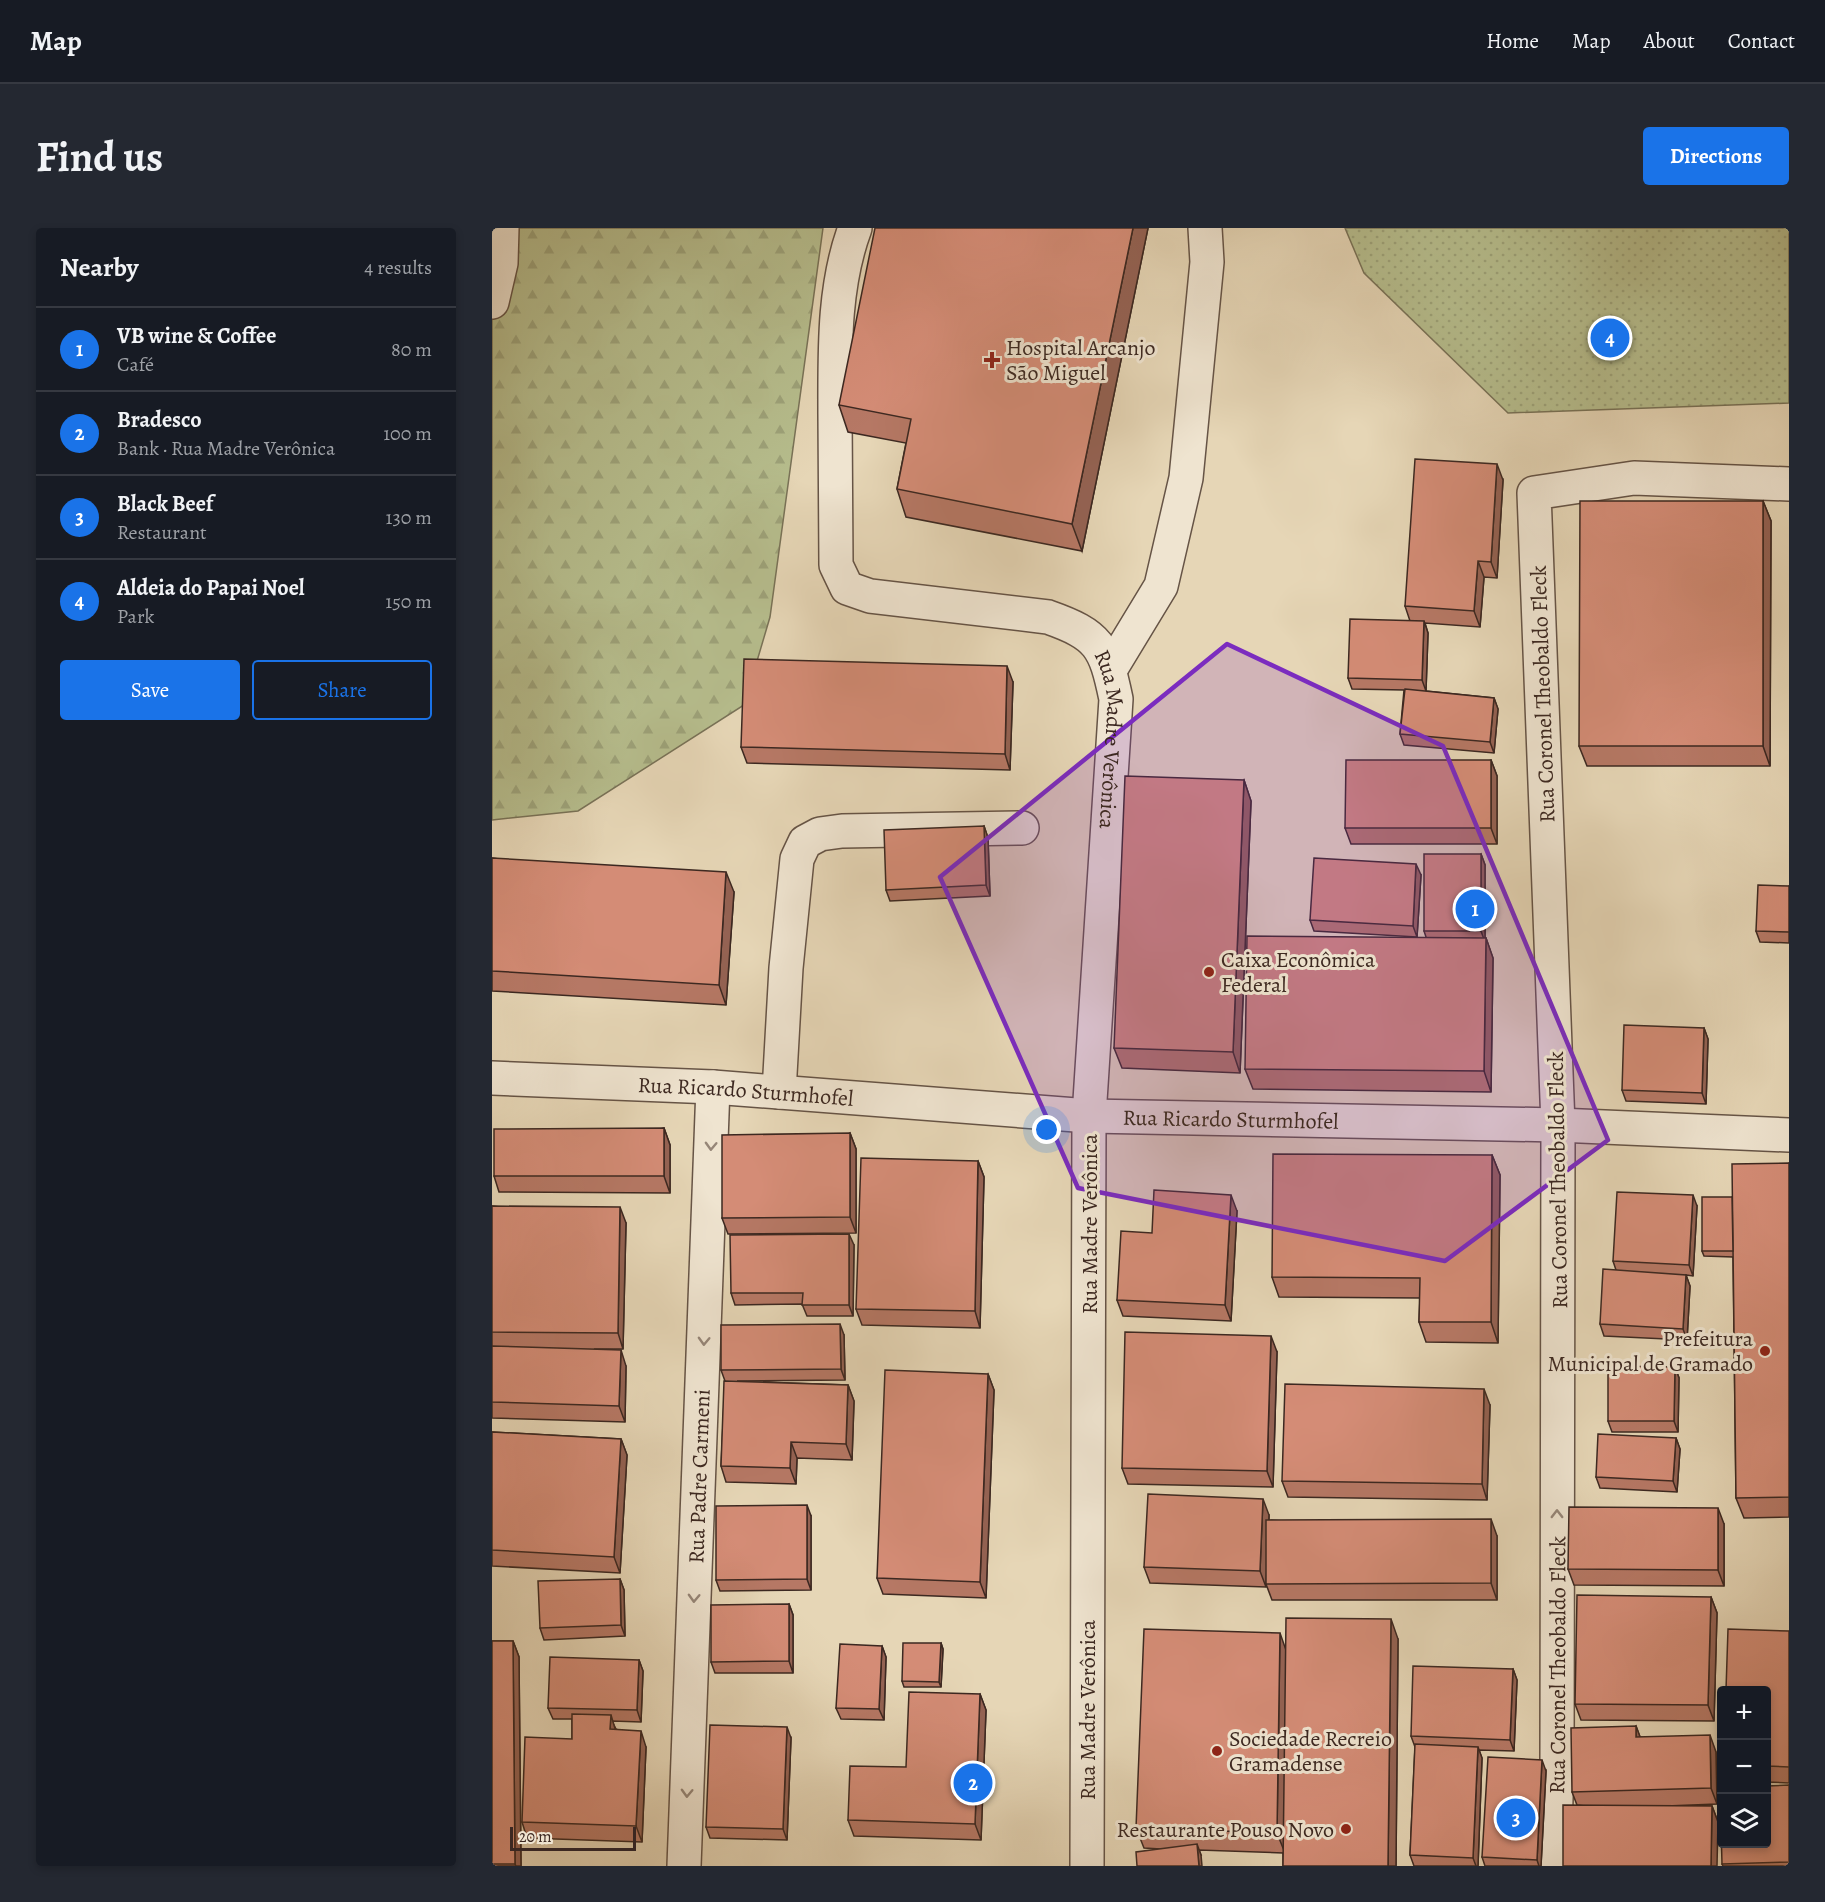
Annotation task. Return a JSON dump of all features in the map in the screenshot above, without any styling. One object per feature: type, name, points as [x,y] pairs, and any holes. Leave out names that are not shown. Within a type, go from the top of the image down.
[{"type":"street","points":[[492,302],[501,263],[502,228]]},
{"type":"street","name":"Rua Madre Verônica","points":[[855,228],[850,241],[835,338],[836,565],[847,588],[870,596],[1048,617],[1088,634],[1100,647],[1110,670],[1116,699],[1089,1116],[1087,1866]]},
{"type":"street","points":[[1110,670],[1161,586],[1186,478],[1207,262],[1205,228]]},
{"type":"street","name":"Rua Coronel Theobaldo Fleck","points":[[1554,1866],[1557,1752],[1558,1125],[1534,494],[1634,477],[1789,484]]},
{"type":"street","points":[[778,1092],[786,968],[797,859],[805,842],[820,834],[842,831],[1022,828]]},
{"type":"street","name":"Rua Ricardo Sturmhofel","points":[[492,1078],[713,1087],[1089,1116],[1558,1125],[1789,1135]]},
{"type":"street","name":"Rua Padre Carmeni","points":[[684,1866],[713,1087]]},
{"type":"highlighted area","points":[[1227,644],[1443,746],[1608,1140],[1445,1261],[1078,1188],[940,877]]},
{"type":"green space","points":[[492,228],[823,228],[770,617],[744,705],[578,811],[492,820]]},
{"type":"green space","points":[[1345,228],[1789,228],[1789,403],[1508,413],[1364,273]]},
{"type":"building","name":"Hospital Arcanjo São Miguel","points":[[875,228],[1133,228],[1072,524],[897,489],[911,419],[839,405]]},
{"type":"building","points":[[1415,459],[1497,464],[1491,562],[1478,561],[1474,611],[1405,606]]},
{"type":"building","points":[[1580,501],[1763,501],[1763,746],[1579,746]]},
{"type":"building","points":[[1350,619],[1424,621],[1422,680],[1348,678]]},
{"type":"building","points":[[744,659],[1007,666],[1005,754],[741,747]]},
{"type":"building","points":[[1405,689],[1494,698],[1490,742],[1400,734]]},
{"type":"building","points":[[1346,760],[1491,760],[1491,828],[1345,828]]},
{"type":"building","points":[[1125,776],[1244,780],[1233,1052],[1114,1048]]},
{"type":"building","points":[[984,826],[986,885],[886,890],[884,830]]},
{"type":"building","points":[[1424,854],[1481,854],[1481,931],[1424,931]]},
{"type":"building","points":[[492,858],[726,872],[719,985],[492,971]]},
{"type":"building","points":[[1314,858],[1416,864],[1413,926],[1310,920]]},
{"type":"building","points":[[1758,885],[1789,886],[1789,932],[1756,931]]},
{"type":"building","points":[[1247,936],[1486,938],[1484,1071],[1245,1069]]},
{"type":"building","points":[[1624,1025],[1704,1028],[1702,1093],[1622,1090]]},
{"type":"building","points":[[664,1128],[664,1176],[494,1176],[494,1129]]},
{"type":"building","points":[[850,1133],[850,1217],[722,1218],[722,1135]]},
{"type":"building","points":[[1273,1154],[1492,1155],[1491,1322],[1419,1322],[1420,1278],[1272,1277]]},
{"type":"building","points":[[861,1158],[978,1161],[975,1311],[856,1309]]},
{"type":"building","name":"Prefeitura Municipal de Gramado","points":[[1789,1163],[1789,1497],[1736,1498],[1732,1164]]},
{"type":"building","points":[[1154,1190],[1231,1195],[1225,1305],[1117,1300],[1121,1231],[1152,1233]]},
{"type":"building","points":[[1617,1192],[1693,1195],[1689,1265],[1613,1261]]},
{"type":"building","points":[[1702,1197],[1732,1197],[1733,1251],[1702,1251]]},
{"type":"building","points":[[492,1206],[620,1207],[618,1333],[492,1332]]},
{"type":"building","points":[[849,1234],[849,1305],[802,1305],[803,1293],[731,1293],[730,1235]]},
{"type":"building","points":[[1603,1269],[1686,1275],[1683,1329],[1600,1324]]},
{"type":"building","points":[[840,1324],[841,1369],[721,1370],[721,1325]]},
{"type":"building","points":[[1125,1332],[1271,1336],[1267,1471],[1122,1468]]},
{"type":"building","points":[[492,1346],[621,1350],[619,1406],[492,1402]]},
{"type":"building","points":[[1608,1366],[1675,1367],[1674,1421],[1608,1421]]},
{"type":"building","points":[[885,1370],[988,1374],[980,1582],[877,1578]]},
{"type":"building","points":[[724,1381],[848,1385],[846,1444],[791,1442],[790,1468],[721,1466]]},
{"type":"building","points":[[1285,1384],[1484,1389],[1482,1484],[1282,1481]]},
{"type":"building","points":[[492,1432],[621,1439],[614,1557],[492,1550]]},
{"type":"building","points":[[1598,1434],[1676,1438],[1673,1481],[1596,1477]]},
{"type":"building","points":[[1148,1494],[1263,1499],[1260,1571],[1144,1567]]},
{"type":"building","points":[[807,1505],[807,1579],[716,1580],[716,1506]]},
{"type":"building","points":[[1569,1507],[1718,1508],[1718,1570],[1568,1569]]},
{"type":"building","points":[[1491,1519],[1491,1583],[1266,1584],[1266,1520]]},
{"type":"building","points":[[620,1579],[621,1625],[540,1628],[538,1581]]},
{"type":"building","points":[[1577,1595],[1711,1597],[1708,1705],[1575,1704]]},
{"type":"building","points":[[789,1604],[789,1661],[711,1662],[711,1605]]},
{"type":"building","points":[[1286,1618],[1391,1619],[1388,1866],[1283,1866]]},
{"type":"building","name":"Sociedade Recreio Gramadense","points":[[1144,1629],[1280,1633],[1277,1833],[1136,1828]]},
{"type":"building","points":[[1728,1629],[1789,1631],[1789,1767],[1771,1766],[1771,1686],[1726,1686]]},
{"type":"building","points":[[492,1641],[513,1641],[515,1864],[492,1864]]},
{"type":"building","points":[[903,1643],[941,1643],[939,1682],[902,1681]]},
{"type":"building","points":[[840,1644],[882,1646],[879,1709],[836,1708]]},
{"type":"building","points":[[550,1657],[639,1660],[637,1710],[548,1708]]},
{"type":"building","points":[[1413,1666],[1513,1669],[1510,1740],[1411,1736]]},
{"type":"building","points":[[909,1692],[980,1694],[975,1824],[848,1820],[850,1766],[906,1767]]},
{"type":"building","points":[[572,1714],[611,1715],[610,1729],[641,1731],[636,1826],[522,1822],[525,1737],[572,1739]]},
{"type":"building","points":[[710,1725],[787,1727],[783,1829],[706,1827]]},
{"type":"building","points":[[1636,1726],[1636,1737],[1710,1735],[1711,1788],[1572,1792],[1571,1728]]},
{"type":"building","points":[[1415,1744],[1478,1747],[1473,1858],[1410,1855]]},
{"type":"building","points":[[1488,1757],[1542,1760],[1537,1860],[1482,1857]]},
{"type":"building","points":[[1789,1785],[1789,1862],[1722,1864],[1722,1848],[1771,1848],[1771,1786]]},
{"type":"building","points":[[1563,1805],[1712,1806],[1711,1866],[1563,1866]]},
{"type":"building","points":[[1197,1844],[1199,1866],[1137,1866],[1136,1852]]},
{"type":"place","name":"Aldeia do Papai Noel","points":[[1610,338]]},
{"type":"place","name":"Hospital Arcanjo São Miguel","points":[[992,360]]},
{"type":"place","name":"VB wine & Coffee","points":[[1475,909]]},
{"type":"place","name":"Caixa Econômica Federal","points":[[1209,972]]},
{"type":"place","name":"Prefeitura Municipal de Gramado","points":[[1765,1351]]},
{"type":"place","name":"Sociedade Recreio Gramadense","points":[[1217,1751]]},
{"type":"place","name":"Bradesco","points":[[973,1783]]},
{"type":"place","name":"Black Beef","points":[[1516,1818]]},
{"type":"place","name":"Restaurante Pouso Novo","points":[[1346,1829]]}]
